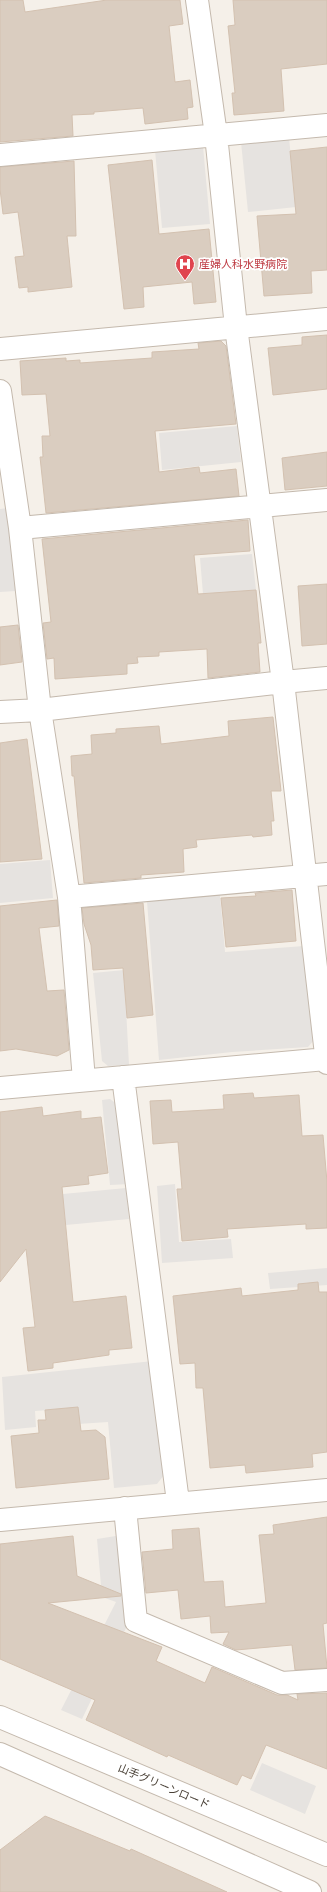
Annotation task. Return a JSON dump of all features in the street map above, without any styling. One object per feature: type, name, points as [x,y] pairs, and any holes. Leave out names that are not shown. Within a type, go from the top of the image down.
[{"type":"street","points":[[197,0],[216,135],[236,327],[283,682],[317,875],[327,1063]]},
{"type":"street","points":[[0,155],[327,125]]},
{"type":"street","points":[[0,349],[327,319]]},
{"type":"street","points":[[0,391],[20,528],[40,710],[69,897],[84,1080]]},
{"type":"street","points":[[20,528],[327,500]]},
{"type":"street","points":[[0,712],[40,710],[327,678]]},
{"type":"street","points":[[69,897],[317,875]]},
{"type":"street","points":[[0,1088],[327,1059]]},
{"type":"street","points":[[123,1077],[178,1502]]},
{"type":"street","points":[[0,1520],[178,1502],[327,1490]]},
{"type":"street","points":[[125,1508],[136,1621],[282,1683],[327,1680]]},
{"type":"street","name":"山手グリーンロード","points":[[0,1717],[327,1855]]},
{"type":"street","points":[[0,1754],[310,1892]]},
{"type":"shaded area","points":[[289,138],[296,207],[248,212],[241,142]]},
{"type":"shaded area","points":[[203,146],[210,224],[162,228],[155,150]]},
{"type":"shaded area","points":[[237,426],[241,462],[162,470],[159,433]]},
{"type":"shaded area","points":[[8,508],[16,591],[0,592],[0,509]]},
{"type":"shaded area","points":[[252,554],[256,590],[203,594],[200,558]]},
{"type":"shaded area","points":[[50,860],[53,898],[0,903],[0,864]]},
{"type":"shaded area","points":[[220,895],[225,952],[304,946],[315,1039],[308,1047],[232,1052],[159,1060],[147,901]]},
{"type":"shaded area","points":[[124,970],[129,1065],[108,1066],[102,1061],[93,973]]},
{"type":"shaded area","points":[[110,1099],[118,1105],[130,1184],[110,1185],[102,1100]]},
{"type":"shaded area","points":[[175,1184],[179,1242],[231,1239],[233,1258],[162,1263],[157,1186]]},
{"type":"shaded area","points":[[126,1188],[129,1219],[24,1229],[21,1198]]},
{"type":"shaded area","points":[[327,1268],[327,1285],[270,1289],[268,1273]]},
{"type":"shaded area","points":[[153,1361],[164,1475],[157,1484],[114,1488],[108,1422],[78,1424],[77,1408],[35,1411],[36,1427],[5,1430],[2,1377]]},
{"type":"shaded area","points":[[122,1535],[128,1624],[82,1719],[61,1710],[116,1602],[102,1597],[97,1539]]},
{"type":"shaded area","points":[[262,1763],[316,1786],[305,1814],[250,1790]]},
{"type":"building","points":[[0,0],[23,0],[25,12],[107,0],[180,0],[183,24],[169,26],[175,82],[190,80],[193,107],[187,108],[188,119],[145,124],[143,108],[94,112],[94,114],[72,115],[73,136],[0,142]]},
{"type":"building","points":[[233,0],[327,0],[327,64],[281,69],[284,111],[234,115],[232,93],[235,93],[228,26],[235,25]]},
{"type":"building","points":[[327,147],[327,270],[311,271],[312,293],[264,296],[257,216],[296,214],[290,151]]},
{"type":"building","points":[[152,160],[159,234],[209,229],[216,302],[194,304],[192,282],[143,287],[144,307],[124,309],[108,165]]},
{"type":"building","points":[[74,161],[76,236],[67,236],[72,287],[28,292],[28,287],[19,288],[15,257],[24,256],[18,212],[3,214],[0,189],[0,167]]},
{"type":"building","points":[[327,335],[327,389],[273,395],[268,348],[302,345],[302,337]]},
{"type":"building","points":[[221,341],[226,346],[236,424],[155,431],[159,472],[199,467],[200,473],[236,469],[239,496],[46,513],[40,457],[43,457],[42,436],[50,436],[46,394],[22,395],[20,361],[66,358],[66,361],[80,360],[80,363],[152,358],[152,352],[199,349],[198,343]]},
{"type":"building","points":[[327,452],[327,486],[285,490],[282,458]]},
{"type":"building","points":[[248,520],[250,551],[194,555],[198,594],[256,590],[261,643],[258,643],[260,672],[208,678],[207,649],[159,652],[159,656],[137,657],[138,663],[127,664],[127,674],[55,679],[54,658],[47,659],[43,623],[51,622],[42,539]]},
{"type":"building","points":[[327,584],[327,644],[302,646],[298,586]]},
{"type":"building","points":[[18,625],[22,662],[0,665],[0,627]]},
{"type":"building","points":[[273,717],[281,791],[271,791],[274,821],[271,821],[272,835],[253,837],[252,835],[196,840],[197,847],[183,849],[184,872],[141,875],[141,878],[84,883],[71,756],[92,754],[91,735],[116,733],[116,729],[159,726],[161,744],[229,736],[228,721]]},
{"type":"building","points":[[27,739],[42,859],[0,862],[0,743]]},
{"type":"building","points":[[292,890],[296,941],[226,947],[221,898],[256,896],[255,893]]},
{"type":"building","points":[[57,900],[59,926],[39,928],[47,991],[64,990],[69,1050],[57,1056],[16,1049],[0,1051],[0,906]]},
{"type":"building","points":[[143,903],[153,1015],[127,1018],[123,968],[93,970],[91,945],[84,924],[82,908]]},
{"type":"building","points":[[253,1093],[254,1098],[299,1095],[302,1136],[323,1135],[327,1182],[327,1228],[306,1229],[306,1224],[227,1229],[228,1237],[182,1241],[177,1189],[182,1189],[178,1142],[153,1144],[150,1101],[171,1100],[172,1112],[224,1109],[223,1095]]},
{"type":"building","points":[[42,1107],[43,1116],[81,1111],[81,1119],[101,1117],[108,1173],[88,1176],[89,1184],[62,1187],[73,1302],[126,1296],[132,1348],[109,1350],[109,1355],[53,1363],[53,1368],[28,1371],[23,1328],[35,1327],[26,1249],[0,1282],[0,1112]]},
{"type":"building","points":[[318,1282],[319,1292],[327,1292],[327,1452],[312,1454],[313,1467],[246,1473],[245,1465],[210,1468],[203,1388],[196,1388],[195,1363],[180,1364],[173,1296],[241,1288],[242,1296],[298,1290],[298,1284]]},
{"type":"building","points":[[78,1407],[81,1431],[96,1430],[105,1437],[109,1479],[16,1488],[11,1436],[39,1433],[38,1420],[46,1420],[45,1410]]},
{"type":"building","points":[[327,1517],[327,1623],[323,1624],[327,1668],[295,1670],[292,1645],[236,1650],[223,1644],[229,1632],[211,1633],[210,1616],[181,1619],[178,1590],[146,1593],[142,1552],[173,1549],[172,1530],[199,1528],[204,1582],[223,1581],[225,1607],[266,1603],[259,1535],[274,1534],[273,1525]]},
{"type":"building","points":[[73,1536],[77,1576],[121,1594],[121,1596],[48,1603],[162,1647],[156,1661],[205,1683],[212,1667],[277,1695],[287,1695],[298,1700],[297,1694],[327,1693],[327,1769],[266,1745],[251,1779],[242,1775],[237,1785],[168,1755],[167,1757],[86,1720],[95,1700],[0,1659],[0,1544]]},
{"type":"building","points":[[45,1816],[130,1851],[131,1849],[227,1892],[0,1892],[0,1850]]},
{"type":"place","name":"産婦人科水野病院","points":[[185,281]]}]
